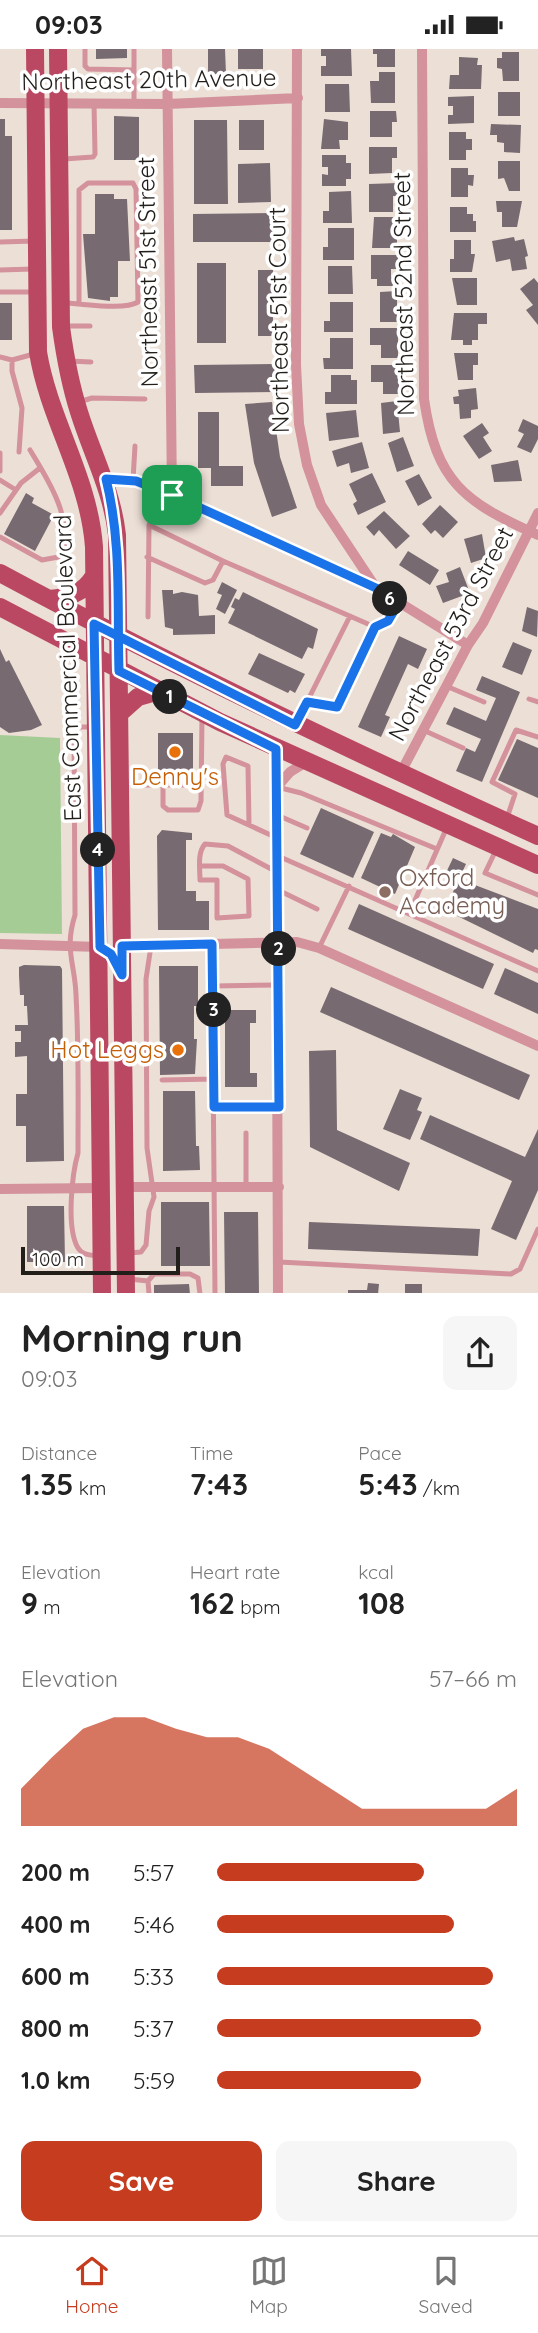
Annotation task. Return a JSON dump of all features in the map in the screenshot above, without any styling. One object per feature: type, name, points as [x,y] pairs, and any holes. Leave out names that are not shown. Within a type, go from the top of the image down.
[{"type":"main road","name":"East Commercial Boulevard","points":[[35,49],[38,352],[49,401],[89,505],[94,576],[102,1293]]},
{"type":"main road","name":"East Commercial Boulevard","points":[[58,49],[61,325],[76,403],[106,479],[117,535],[125,1286]]},
{"type":"main road","points":[[0,573],[94,624],[295,725],[506,821],[533,830]]},
{"type":"main road","points":[[49,599],[78,594],[94,576]]},
{"type":"main road","points":[[0,607],[119,671],[276,749],[538,865]]},
{"type":"main road","points":[[120,713],[138,697],[159,691]]},
{"type":"main road","points":[[100,947],[111,954],[122,975]]},
{"type":"street","name":"Northeast 51st Street","points":[[167,49],[168,494]]},
{"type":"street","name":"Northeast 51st Court","points":[[297,49],[299,424],[307,464],[321,505],[376,588],[468,645]]},
{"type":"street","name":"Northeast 52nd Street","points":[[422,49],[424,399],[429,434],[438,459],[466,495],[487,511],[534,533]]},
{"type":"street","name":"Northeast 20th Avenue","points":[[0,103],[168,104],[298,98]]},
{"type":"street","points":[[106,479],[133,480],[168,494],[376,588]]},
{"type":"street","name":"Northeast 53rd Street","points":[[400,774],[468,645],[534,533],[538,513]]},
{"type":"street","points":[[276,749],[279,943],[278,1293]]},
{"type":"street","points":[[277,787],[290,772],[306,762]]},
{"type":"street","points":[[122,946],[297,941],[319,948],[538,1046]]},
{"type":"street","points":[[0,944],[100,947]]},
{"type":"street","points":[[124,1187],[279,1187]]},
{"type":"street","points":[[0,1189],[101,1188]]},
{"type":"lane","points":[[85,49],[88,69],[134,70]]},
{"type":"lane","points":[[134,49],[134,103]]},
{"type":"lane","points":[[59,159],[93,157],[95,154],[94,103]]},
{"type":"lane","points":[[61,302],[79,304],[134,304],[138,302],[135,185],[88,183],[81,186],[78,193],[79,304]]},
{"type":"lane","points":[[59,193],[78,193]]},
{"type":"lane","points":[[0,242],[36,241]]},
{"type":"lane","points":[[0,270],[36,269]]},
{"type":"lane","points":[[0,292],[36,292]]},
{"type":"lane","points":[[61,325],[90,326]]},
{"type":"lane","points":[[0,357],[12,360],[38,352]]},
{"type":"lane","points":[[12,360],[12,371],[22,408],[19,453]]},
{"type":"lane","points":[[66,361],[91,362]]},
{"type":"lane","points":[[76,403],[92,398],[145,398]]},
{"type":"lane","points":[[133,480],[135,446]]},
{"type":"lane","points":[[0,537],[42,560],[64,556],[62,515],[30,450]]},
{"type":"lane","points":[[0,453],[0,471]]},
{"type":"lane","points":[[0,513],[16,490],[40,468]]},
{"type":"lane","points":[[0,480],[16,490]]},
{"type":"lane","points":[[148,617],[149,525],[168,494]]},
{"type":"lane","points":[[149,525],[223,561],[375,627]]},
{"type":"lane","points":[[147,557],[205,583],[213,580],[223,561]]},
{"type":"lane","points":[[307,702],[337,707],[375,627],[388,621],[398,604]]},
{"type":"lane","points":[[295,725],[350,616]]},
{"type":"lane","points":[[73,685],[75,915],[69,962],[76,987],[78,1153],[72,1172],[72,1188],[77,1247],[84,1254],[102,1257]]},
{"type":"lane","points":[[446,686],[484,702]]},
{"type":"lane","points":[[529,699],[538,702]]},
{"type":"lane","points":[[163,785],[165,809],[193,812],[200,807],[202,713]]},
{"type":"lane","points":[[74,727],[96,727]]},
{"type":"lane","points":[[423,730],[463,748]]},
{"type":"lane","points":[[506,821],[516,794],[492,782],[516,730],[538,737]]},
{"type":"lane","points":[[249,825],[248,766],[226,757],[223,764],[227,815],[278,839]]},
{"type":"lane","points":[[142,785],[201,785]]},
{"type":"lane","points":[[277,787],[301,793],[437,849]]},
{"type":"lane","points":[[277,815],[307,828]]},
{"type":"lane","points":[[409,913],[448,825]]},
{"type":"lane","points":[[200,866],[223,866],[248,879],[249,916],[217,918],[217,880],[200,880],[200,866],[201,848],[205,844],[219,843],[245,852],[278,873]]},
{"type":"lane","points":[[497,847],[485,873],[538,895]]},
{"type":"lane","points":[[278,856],[538,971]]},
{"type":"lane","points":[[319,948],[349,886]]},
{"type":"lane","points":[[278,890],[317,909]]},
{"type":"lane","points":[[212,944],[215,1293]]},
{"type":"lane","points":[[125,1254],[141,1252],[146,1245],[154,1187],[147,1148],[146,979],[151,946]]},
{"type":"lane","points":[[214,986],[279,985]]},
{"type":"lane","points":[[162,1080],[214,1079]]},
{"type":"lane","points":[[214,1107],[279,1107]]},
{"type":"lane","points":[[246,1133],[246,1187]]},
{"type":"lane","points":[[279,1262],[511,1274],[520,1269],[538,1229]]},
{"type":"lane","points":[[125,1286],[148,1281],[154,1274],[190,1274],[198,1278],[200,1293]]},
{"type":"lane","points":[[148,1281],[149,1293]]},
{"type":"green space","points":[[0,735],[60,738],[62,934],[0,933]]},
{"type":"building","points":[[96,49],[127,49],[127,58],[96,59]]},
{"type":"building","points":[[208,49],[225,49],[226,74],[208,74]]},
{"type":"building","points":[[238,49],[263,49],[263,69],[238,69]]},
{"type":"building","points":[[321,49],[351,49],[352,76],[321,76],[321,66],[326,66],[326,56],[321,56]]},
{"type":"building","points":[[373,49],[395,49],[395,67],[377,67],[377,54],[373,54]]},
{"type":"building","points":[[502,52],[519,52],[519,81],[503,81],[502,69],[497,68],[497,58],[502,58]]},
{"type":"building","points":[[459,57],[478,58],[477,65],[482,65],[481,89],[449,89],[450,75],[459,75]]},
{"type":"building","points":[[379,72],[395,72],[395,103],[371,103],[370,81],[379,81]]},
{"type":"building","points":[[325,84],[349,84],[350,112],[325,112]]},
{"type":"building","points":[[498,92],[520,92],[520,116],[498,116]]},
{"type":"building","points":[[474,96],[474,123],[448,124],[448,115],[453,115],[453,106],[448,106],[448,97]]},
{"type":"building","points":[[370,111],[396,111],[397,122],[392,122],[392,137],[370,137]]},
{"type":"building","points":[[114,116],[139,117],[139,160],[114,160]]},
{"type":"building","points":[[0,119],[5,119],[5,136],[12,136],[12,230],[0,230]]},
{"type":"building","points":[[324,119],[348,122],[348,140],[339,140],[340,149],[321,149]]},
{"type":"building","points":[[194,120],[227,120],[228,204],[194,204]]},
{"type":"building","points":[[239,120],[264,120],[264,150],[239,150]]},
{"type":"building","points":[[491,124],[521,125],[520,153],[504,152],[504,143],[497,142],[497,135],[490,135]]},
{"type":"building","points":[[449,132],[466,132],[466,139],[472,139],[472,150],[466,150],[466,160],[449,160]]},
{"type":"building","points":[[369,147],[397,147],[397,158],[392,158],[392,173],[369,174]]},
{"type":"building","points":[[322,155],[346,155],[346,163],[351,163],[351,179],[346,179],[346,186],[322,186],[322,174],[328,175],[328,167],[322,167]]},
{"type":"building","points":[[498,161],[520,161],[520,191],[509,191],[504,178],[498,179]]},
{"type":"building","points":[[270,163],[271,202],[238,203],[238,164]]},
{"type":"building","points":[[451,168],[468,168],[468,175],[474,175],[473,186],[468,185],[468,197],[451,197]]},
{"type":"building","points":[[398,183],[398,196],[393,196],[393,212],[369,212],[369,184]]},
{"type":"building","points":[[351,191],[352,223],[323,223],[323,211],[329,211],[329,192]]},
{"type":"building","points":[[95,194],[114,194],[114,199],[127,199],[130,261],[118,261],[118,297],[110,297],[110,301],[88,298],[83,234],[95,234]]},
{"type":"building","points":[[496,201],[522,201],[517,227],[502,227],[502,212],[497,212]]},
{"type":"building","points":[[450,207],[467,207],[467,214],[473,214],[473,221],[476,221],[476,232],[450,232]]},
{"type":"building","points":[[275,213],[275,242],[193,242],[193,214]]},
{"type":"building","points":[[374,217],[397,217],[397,248],[372,248]]},
{"type":"building","points":[[328,228],[354,228],[354,260],[323,260],[323,247],[328,247]]},
{"type":"building","points":[[514,237],[515,241],[524,239],[528,256],[525,257],[527,269],[512,271],[510,259],[496,262],[492,241]]},
{"type":"building","points":[[454,240],[471,240],[471,254],[475,254],[472,272],[450,272],[450,259],[454,259]]},
{"type":"building","points":[[371,255],[398,255],[398,269],[391,269],[391,277],[396,277],[396,286],[377,286],[377,279],[371,279]]},
{"type":"building","points":[[197,263],[226,263],[226,343],[197,343]]},
{"type":"building","points":[[328,266],[352,266],[353,294],[328,294]]},
{"type":"building","points":[[258,270],[273,270],[273,336],[258,336]]},
{"type":"building","points":[[452,278],[477,278],[477,305],[457,305]]},
{"type":"building","points":[[534,278],[538,283],[538,325],[526,310],[533,305],[520,289]]},
{"type":"building","points":[[397,291],[397,322],[380,322],[380,292]]},
{"type":"building","points":[[330,302],[353,302],[353,332],[324,332],[324,321],[330,321]]},
{"type":"building","points":[[0,303],[12,303],[12,340],[0,340]]},
{"type":"building","points":[[454,313],[487,313],[487,324],[478,324],[478,340],[472,340],[472,345],[463,345],[463,340],[451,340]]},
{"type":"building","points":[[370,328],[398,328],[398,358],[381,358],[381,345],[370,345]]},
{"type":"building","points":[[330,338],[353,338],[353,369],[324,369],[323,358],[330,358]]},
{"type":"building","points":[[454,353],[478,353],[478,365],[473,365],[473,380],[458,380]]},
{"type":"building","points":[[275,364],[276,392],[195,393],[194,365]]},
{"type":"building","points":[[371,365],[399,365],[399,394],[383,394],[383,382],[371,382]]},
{"type":"building","points":[[331,375],[351,375],[351,380],[357,380],[357,404],[325,404],[325,392],[331,392]]},
{"type":"building","points":[[476,388],[478,409],[471,410],[471,418],[460,419],[459,404],[454,404],[453,397],[459,396],[458,390]]},
{"type":"building","points":[[397,401],[400,432],[383,434],[381,403]]},
{"type":"building","points":[[272,402],[280,457],[297,508],[272,517],[254,463],[245,404]]},
{"type":"building","points":[[356,410],[359,437],[329,441],[326,413]]},
{"type":"building","points":[[198,412],[219,412],[219,466],[243,466],[243,486],[211,486],[211,468],[198,468]]},
{"type":"building","points":[[523,419],[538,426],[538,439],[531,453],[517,447],[524,434],[518,431]]},
{"type":"building","points":[[482,423],[489,433],[483,437],[492,451],[479,459],[463,436]]},
{"type":"building","points":[[403,437],[414,466],[397,472],[388,443]]},
{"type":"building","points":[[362,442],[369,468],[351,473],[349,463],[337,467],[332,451]]},
{"type":"building","points":[[518,460],[522,481],[494,482],[491,465]]},
{"type":"building","points":[[372,473],[386,502],[358,515],[353,504],[357,501],[349,484]]},
{"type":"building","points":[[419,474],[432,498],[418,506],[405,481]]},
{"type":"building","points":[[26,493],[34,498],[32,503],[54,515],[35,551],[4,534]]},
{"type":"building","points":[[440,505],[458,522],[443,538],[435,530],[431,534],[422,524]]},
{"type":"building","points":[[384,511],[410,536],[396,549],[379,530],[374,536],[366,527]]},
{"type":"building","points":[[482,534],[486,558],[471,563],[464,539]]},
{"type":"building","points":[[408,551],[439,570],[430,585],[399,565]]},
{"type":"building","points":[[460,567],[470,593],[443,603],[436,586],[449,582],[446,573]]},
{"type":"building","points":[[222,582],[237,590],[225,614],[216,609],[222,595],[217,593]]},
{"type":"building","points":[[162,590],[173,590],[173,594],[182,592],[198,595],[199,616],[215,615],[215,634],[173,635],[173,629],[165,627]]},
{"type":"building","points":[[243,592],[318,629],[313,649],[308,647],[302,659],[228,623],[235,609],[231,607],[235,598],[239,600]]},
{"type":"building","points":[[527,607],[538,611],[537,637],[522,631]]},
{"type":"building","points":[[399,636],[427,649],[418,669],[408,664],[385,715],[390,717],[381,737],[358,727]]},
{"type":"building","points":[[513,642],[532,650],[522,675],[502,667]]},
{"type":"building","points":[[0,649],[6,662],[9,660],[42,725],[31,730],[9,733],[0,727]]},
{"type":"building","points":[[259,653],[305,674],[295,693],[290,690],[288,693],[248,674]]},
{"type":"building","points":[[482,676],[520,692],[482,782],[456,771],[466,748],[475,752],[481,739],[446,724],[454,707],[486,721],[496,698],[476,690]]},
{"type":"building","name":"Denny's","points":[[158,733],[193,733],[193,772],[174,772],[174,778],[158,778]]},
{"type":"building","points":[[517,739],[538,748],[538,798],[498,780]]},
{"type":"building","points":[[321,808],[374,832],[353,878],[300,854]]},
{"type":"building","points":[[162,830],[192,833],[192,840],[186,840],[186,891],[196,891],[196,901],[209,901],[209,930],[158,930],[157,836]]},
{"type":"building","points":[[381,833],[391,837],[393,834],[415,847],[395,894],[361,878]]},
{"type":"building","points":[[453,858],[466,864],[459,879],[538,909],[538,950],[535,949],[533,953],[445,910],[457,883],[444,877]]},
{"type":"building","points":[[359,904],[494,964],[483,989],[348,929]]},
{"type":"building","points":[[60,966],[62,969],[64,1161],[26,1162],[26,1126],[16,1126],[16,1094],[27,1094],[27,1056],[15,1057],[15,1042],[21,1042],[21,1031],[15,1031],[15,1025],[28,1025],[27,1006],[24,1006],[24,995],[20,995],[19,967]]},
{"type":"building","points":[[159,966],[198,966],[198,1006],[194,1006],[194,1039],[197,1039],[195,1074],[160,1075]]},
{"type":"building","points":[[505,968],[538,983],[538,1014],[494,994]]},
{"type":"building","points":[[331,987],[530,1075],[519,1100],[320,1012]]},
{"type":"building","points":[[225,1010],[256,1010],[256,1023],[250,1023],[250,1073],[257,1073],[257,1087],[225,1087]]},
{"type":"building","points":[[336,1050],[337,1130],[410,1163],[399,1191],[310,1147],[309,1051]]},
{"type":"building","points":[[400,1089],[422,1098],[417,1110],[422,1112],[410,1140],[383,1129]]},
{"type":"building","points":[[163,1091],[195,1091],[196,1146],[199,1146],[200,1170],[163,1171]]},
{"type":"building","points":[[430,1115],[525,1157],[538,1129],[538,1190],[516,1240],[491,1229],[512,1181],[420,1139]]},
{"type":"building","points":[[161,1202],[209,1202],[210,1266],[161,1266]]},
{"type":"building","points":[[27,1206],[64,1206],[65,1262],[27,1262]]},
{"type":"building","points":[[224,1212],[258,1212],[259,1293],[225,1293]]},
{"type":"building","points":[[309,1222],[480,1229],[478,1256],[308,1249]]},
{"type":"building","points":[[368,1283],[379,1284],[378,1293],[348,1293],[348,1290],[367,1290]]},
{"type":"building","points":[[189,1284],[190,1293],[154,1293],[154,1285]]},
{"type":"building","points":[[405,1284],[422,1284],[422,1293],[405,1293]]},
{"type":"place","name":"Denny's","points":[[175,752]]},
{"type":"place","name":"Oxford Academy","points":[[385,892]]},
{"type":"place","name":"Hot Leggs","points":[[178,1050]]},
{"type":"route","points":[[172,495],[136,481],[106,479],[117,535],[118,636],[119,671],[276,749],[279,1107],[214,1107],[212,944],[122,946],[122,975],[111,954],[100,947],[94,624],[118,636],[295,725],[307,702],[337,707],[375,627],[388,621],[398,604],[376,588],[172,495]]}]
